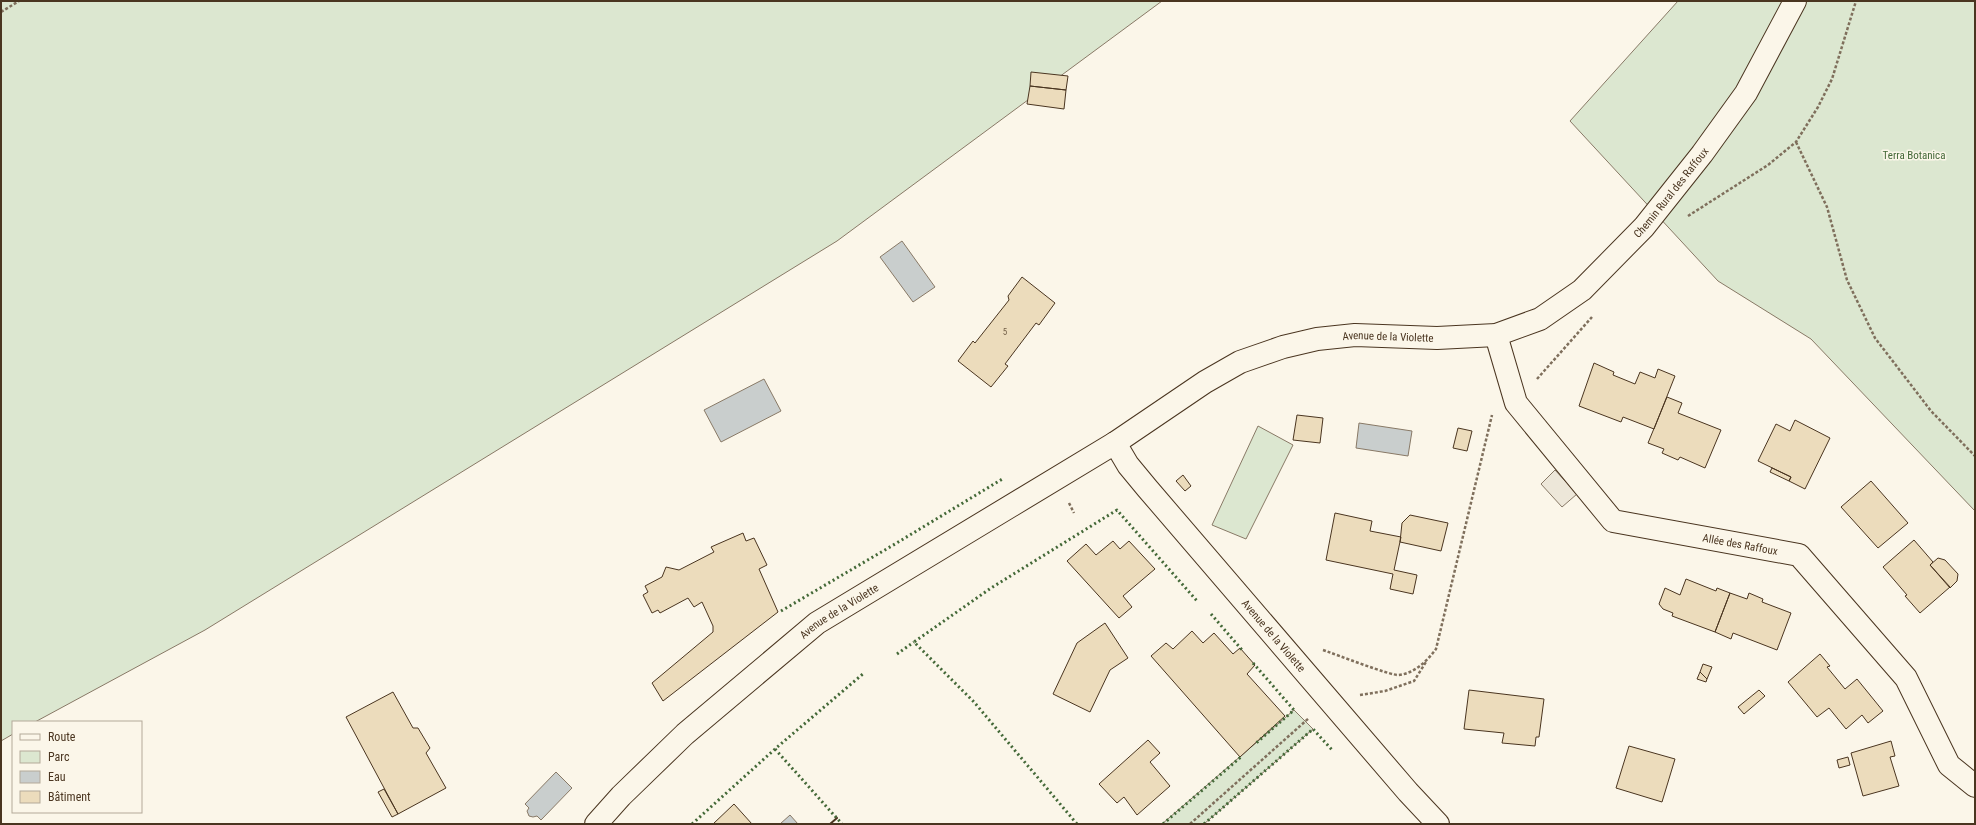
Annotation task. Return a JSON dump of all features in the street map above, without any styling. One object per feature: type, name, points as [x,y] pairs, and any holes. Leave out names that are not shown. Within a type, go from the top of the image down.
[{"type":"street","name":"Chemin Rural des Raffoux","points":[[1496,335],[1540,319],[1582,290],[1644,227],[1702,154],[1746,93],[1795,1]]},
{"type":"street","name":"Avenue de la Violette","points":[[596,824],[621,796],[685,734],[817,623],[1115,443],[1205,382],[1240,362],[1283,347],[1317,339],[1355,335],[1437,338],[1496,335]]},
{"type":"street","name":"Allée des Raffoux","points":[[1496,335],[1516,403],[1613,521],[1800,554],[1906,678],[1949,765],[1975,786]]},
{"type":"street","name":"Avenue de la Violette","points":[[1115,443],[1128,465],[1423,810],[1438,824]]},
{"type":"path","points":[[1,12],[19,1]]},
{"type":"path","points":[[1682,221],[1768,165],[1796,142],[1818,107],[1832,79],[1856,1]]},
{"type":"path","points":[[1796,142],[1827,207],[1847,280],[1874,338],[1931,411],[1975,456]]},
{"type":"path","points":[[1533,384],[1594,315]]},
{"type":"path","points":[[1190,824],[1329,699],[1385,691],[1414,681],[1436,649],[1492,413]]},
{"type":"path","points":[[1316,648],[1398,675],[1417,668],[1428,660]]},
{"type":"green space","points":[[1,1],[1162,1],[837,241],[205,630],[37,721],[12,721],[12,735],[1,741]]},
{"type":"green space","name":"Terra Botanica","points":[[1678,1],[1975,1],[1975,511],[1811,339],[1718,281],[1570,121]]},
{"type":"green space","points":[[1258,426],[1293,445],[1246,539],[1212,525]]},
{"type":"green space","points":[[1294,710],[1313,729],[1204,824],[1162,824]]},
{"type":"shaded area","points":[[1555,470],[1577,494],[1562,507],[1541,484]]},
{"type":"water","points":[[902,241],[935,287],[913,302],[880,257]]},
{"type":"water","points":[[764,379],[781,411],[721,442],[704,410]]},
{"type":"water","points":[[1359,423],[1412,431],[1408,456],[1356,448]]},
{"type":"water","points":[[556,772],[572,788],[541,820],[537,816],[529,816],[527,811],[529,808],[525,804]]},
{"type":"water","points":[[790,815],[798,824],[780,824]]},
{"type":"building","points":[[1031,72],[1068,76],[1066,90],[1030,86]]},
{"type":"building","points":[[1030,86],[1066,90],[1064,109],[1027,104]]},
{"type":"building","points":[[1022,277],[1055,303],[1039,325],[1036,323],[1005,364],[1008,366],[991,387],[958,361],[973,341],[975,343],[1009,300],[1008,296]]},
{"type":"building","points":[[1594,363],[1614,372],[1613,375],[1635,384],[1640,372],[1655,378],[1658,369],[1675,376],[1654,429],[1623,417],[1621,422],[1579,406]]},
{"type":"building","points":[[1667,397],[1682,403],[1678,413],[1721,430],[1705,468],[1680,457],[1678,460],[1662,453],[1664,449],[1648,443]]},
{"type":"building","points":[[1297,415],[1323,418],[1320,443],[1293,440]]},
{"type":"building","points":[[1795,420],[1830,438],[1805,489],[1789,481],[1791,477],[1758,461],[1776,424],[1790,431]]},
{"type":"building","points":[[1458,428],[1472,431],[1467,451],[1453,448]]},
{"type":"building","points":[[1772,468],[1791,477],[1789,481],[1770,472]]},
{"type":"building","points":[[1183,475],[1191,486],[1185,491],[1176,481]]},
{"type":"building","points":[[1871,481],[1908,523],[1878,548],[1841,507]]},
{"type":"building","points":[[1335,513],[1372,521],[1370,531],[1401,537],[1394,570],[1417,575],[1413,594],[1390,589],[1393,574],[1326,560]]},
{"type":"building","points":[[1410,515],[1448,523],[1441,551],[1400,542],[1402,523]]},
{"type":"building","points":[[743,533],[746,541],[754,538],[767,565],[759,569],[778,612],[663,701],[652,683],[713,632],[713,626],[702,602],[694,607],[688,598],[660,613],[658,610],[652,613],[643,595],[648,592],[645,586],[662,577],[666,567],[679,570],[714,552],[711,547]]},
{"type":"building","points":[[1914,540],[1933,562],[1930,565],[1950,587],[1920,613],[1883,567]]},
{"type":"building","points":[[1113,541],[1120,549],[1129,541],[1155,569],[1123,596],[1132,607],[1119,618],[1067,561],[1086,544],[1096,555]]},
{"type":"building","points":[[1938,558],[1945,560],[1958,574],[1957,581],[1950,588],[1930,565]]},
{"type":"building","points":[[1686,579],[1716,591],[1717,588],[1730,593],[1715,632],[1672,616],[1673,613],[1663,609],[1659,604],[1665,588],[1680,595]]},
{"type":"building","points":[[1730,593],[1747,599],[1749,593],[1763,599],[1762,602],[1791,613],[1777,650],[1733,633],[1731,639],[1715,632]]},
{"type":"building","points":[[1105,623],[1128,658],[1110,670],[1090,712],[1053,694],[1077,643]]},
{"type":"building","points":[[1192,631],[1203,643],[1214,633],[1233,654],[1240,648],[1255,665],[1247,674],[1285,716],[1240,757],[1151,656],[1166,643],[1173,649]]},
{"type":"building","points":[[1820,654],[1830,666],[1827,667],[1845,689],[1857,679],[1883,711],[1868,723],[1862,715],[1846,729],[1829,708],[1817,717],[1788,682]]},
{"type":"building","points":[[1703,664],[1712,667],[1707,679],[1700,672]]},
{"type":"building","points":[[1700,672],[1707,679],[1706,682],[1697,679]]},
{"type":"building","points":[[1469,690],[1544,699],[1539,737],[1536,737],[1535,746],[1502,743],[1504,733],[1464,729]]},
{"type":"building","points":[[1759,690],[1765,696],[1744,714],[1738,707]]},
{"type":"building","points":[[393,692],[413,728],[418,728],[430,748],[426,753],[446,788],[398,814],[346,717]]},
{"type":"building","points":[[1148,740],[1160,753],[1150,762],[1170,786],[1137,815],[1124,797],[1117,803],[1099,784]]},
{"type":"building","points":[[1891,741],[1895,756],[1890,757],[1899,786],[1863,796],[1851,753]]},
{"type":"building","points":[[1629,746],[1675,759],[1662,802],[1616,788]]},
{"type":"building","points":[[1848,757],[1850,765],[1839,768],[1837,760]]},
{"type":"building","points":[[384,789],[398,814],[392,817],[378,792]]},
{"type":"building","points":[[734,804],[752,824],[713,824]]},
{"type":"hedge","points":[[781,611],[1004,478]]},
{"type":"hedge","points":[[1077,824],[974,702],[914,642],[991,588],[1117,510],[1197,601]]},
{"type":"hedge","points":[[1211,614],[1242,650]]},
{"type":"hedge","points":[[897,654],[914,642]]},
{"type":"hedge","points":[[1253,663],[1294,710],[1255,744]]},
{"type":"hedge","points":[[692,824],[775,749],[864,673]]},
{"type":"hedge","points":[[1204,824],[1313,729],[1333,751]]},
{"type":"hedge","points":[[775,749],[842,824]]},
{"type":"hedge","points":[[1163,824],[1242,756]]},
{"type":"wall","points":[[830,824],[837,818]]}]
